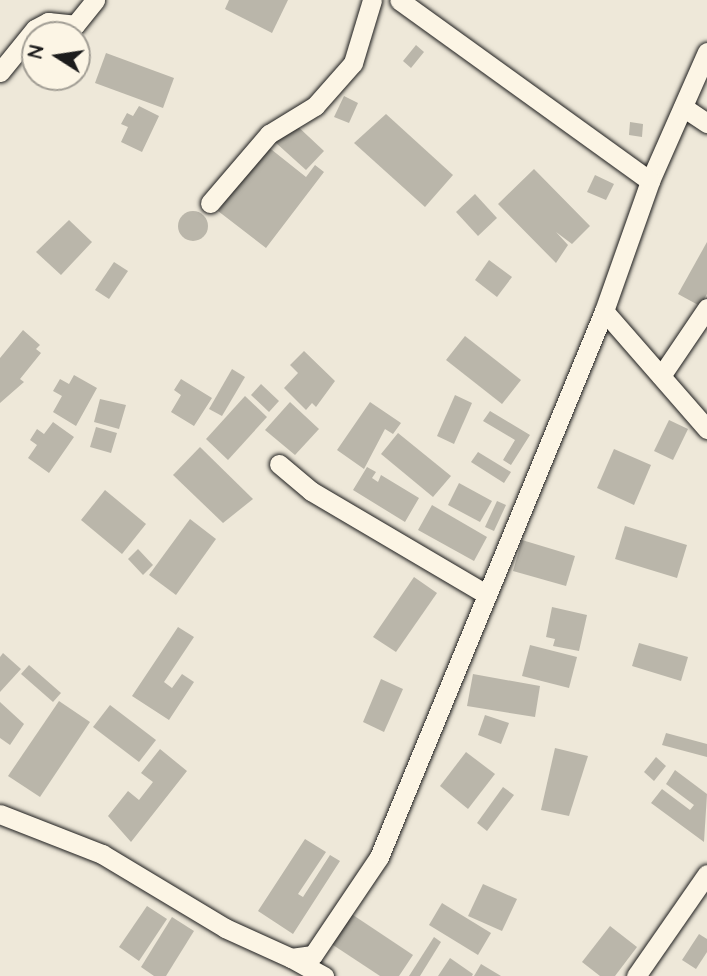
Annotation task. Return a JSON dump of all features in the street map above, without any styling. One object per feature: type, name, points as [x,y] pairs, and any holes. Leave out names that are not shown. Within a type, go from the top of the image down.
[{"type":"street","points":[[0,72],[35,29],[48,22],[75,25],[95,0]]},
{"type":"street","points":[[210,203],[269,134],[315,106],[353,63],[372,0]]},
{"type":"street","points":[[399,0],[650,181]]},
{"type":"street","points":[[290,958],[313,955],[379,857],[604,311],[650,181],[707,52]]},
{"type":"street","points":[[683,107],[707,123]]},
{"type":"street","points":[[661,376],[707,309]]},
{"type":"street","points":[[604,311],[707,429]]},
{"type":"street","points":[[279,464],[311,491],[486,594]]},
{"type":"street","points":[[0,814],[103,855],[225,928],[324,976]]},
{"type":"street","points":[[636,976],[707,874]]},
{"type":"building","points":[[229,0],[288,0],[272,33],[225,9]]},
{"type":"building","points":[[416,45],[424,52],[411,68],[403,61]]},
{"type":"building","points":[[106,53],[174,78],[163,108],[95,83]]},
{"type":"building","points":[[344,96],[358,103],[349,123],[334,117]]},
{"type":"building","points":[[139,106],[159,116],[142,152],[121,142],[128,127],[121,124],[127,113],[133,116]]},
{"type":"building","points":[[386,114],[453,175],[425,207],[354,143]]},
{"type":"building","points":[[293,122],[324,151],[306,170],[275,142]]},
{"type":"building","points":[[630,122],[643,124],[642,137],[629,135]]},
{"type":"building","points":[[267,146],[306,177],[315,165],[324,172],[266,248],[218,211]]},
{"type":"building","points":[[534,169],[590,226],[572,244],[556,232],[568,245],[556,263],[498,204]]},
{"type":"building","points":[[595,175],[614,184],[606,200],[587,192]]},
{"type":"building","points":[[475,194],[497,218],[478,236],[456,212]]},
{"type":"building","points":[[193,211],[204,215],[208,226],[204,237],[193,241],[182,237],[178,226],[182,215]]},
{"type":"building","points":[[69,220],[92,242],[61,275],[36,252]]},
{"type":"building","points":[[707,242],[707,294],[700,306],[678,294]]},
{"type":"building","points":[[489,260],[512,277],[497,297],[475,280]]},
{"type":"building","points":[[114,262],[128,271],[109,299],[95,290]]},
{"type":"building","points":[[23,330],[40,345],[36,349],[41,353],[20,379],[24,382],[0,403],[0,358]]},
{"type":"building","points":[[465,336],[521,380],[502,404],[446,360]]},
{"type":"building","points":[[304,351],[335,381],[316,407],[312,403],[306,410],[284,388],[298,373],[290,365]]},
{"type":"building","points":[[232,369],[245,377],[222,416],[209,409]]},
{"type":"building","points":[[74,375],[97,388],[76,426],[53,412],[62,396],[53,391],[60,379],[69,384]]},
{"type":"building","points":[[181,379],[212,398],[194,426],[171,412],[181,395],[174,390]]},
{"type":"building","points":[[261,384],[279,401],[269,412],[251,395]]},
{"type":"building","points":[[455,395],[472,403],[454,444],[437,436]]},
{"type":"building","points":[[245,396],[267,417],[228,460],[206,439]]},
{"type":"building","points":[[100,399],[126,405],[119,429],[94,422]]},
{"type":"building","points":[[290,402],[319,429],[295,455],[265,430]]},
{"type":"building","points":[[370,402],[401,423],[393,434],[385,429],[364,469],[337,450]]},
{"type":"building","points":[[490,411],[530,435],[511,465],[503,460],[515,440],[483,421]]},
{"type":"building","points":[[669,420],[688,429],[673,460],[654,451]]},
{"type":"building","points":[[53,422],[74,437],[49,473],[28,458],[37,445],[30,440],[37,429],[44,434]]},
{"type":"building","points":[[96,427],[117,433],[111,453],[90,447]]},
{"type":"building","points":[[398,433],[451,476],[433,497],[381,454]]},
{"type":"building","points":[[200,447],[253,499],[223,523],[173,475]]},
{"type":"building","points":[[614,449],[651,465],[634,505],[597,488]]},
{"type":"building","points":[[478,452],[511,472],[504,483],[471,462]]},
{"type":"building","points":[[367,467],[376,472],[372,478],[378,482],[381,475],[419,498],[405,522],[353,490]]},
{"type":"building","points":[[459,483],[492,501],[480,522],[448,505]]},
{"type":"building","points":[[105,490],[146,524],[122,554],[81,520]]},
{"type":"building","points":[[497,501],[506,505],[494,531],[485,527]]},
{"type":"building","points":[[432,505],[487,537],[474,561],[418,530]]},
{"type":"building","points":[[190,519],[216,539],[176,595],[149,575]]},
{"type":"building","points":[[625,526],[687,545],[677,578],[615,559]]},
{"type":"building","points":[[522,540],[575,556],[566,586],[513,571]]},
{"type":"building","points":[[138,549],[153,565],[143,575],[128,559]]},
{"type":"building","points":[[414,577],[437,593],[396,652],[373,637]]},
{"type":"building","points":[[552,607],[587,615],[579,651],[553,646],[555,639],[546,637]]},
{"type":"building","points":[[178,627],[194,637],[164,682],[172,688],[182,674],[194,682],[169,720],[132,696]]},
{"type":"building","points":[[639,643],[688,657],[681,681],[632,666]]},
{"type":"building","points":[[530,645],[577,657],[569,688],[522,676]]},
{"type":"building","points":[[3,653],[21,669],[0,692],[0,657]]},
{"type":"building","points":[[29,665],[61,693],[53,702],[21,674]]},
{"type":"building","points":[[473,674],[540,686],[535,717],[467,706]]},
{"type":"building","points":[[381,679],[403,689],[384,732],[363,722]]},
{"type":"building","points":[[59,701],[90,722],[40,797],[8,776]]},
{"type":"building","points":[[0,702],[24,724],[10,745],[0,738]]},
{"type":"building","points":[[110,705],[156,740],[139,762],[93,727]]},
{"type":"building","points":[[485,715],[509,723],[501,744],[478,735]]},
{"type":"building","points":[[666,733],[707,744],[707,757],[662,745]]},
{"type":"building","points":[[555,748],[588,756],[569,816],[541,810]]},
{"type":"building","points":[[160,749],[187,771],[131,842],[108,816],[128,791],[139,800],[153,782],[141,773]]},
{"type":"building","points":[[466,752],[495,774],[468,809],[440,786]]},
{"type":"building","points":[[656,757],[666,766],[654,781],[644,772]]},
{"type":"building","points":[[675,770],[707,794],[704,842],[651,803],[662,789],[690,810],[694,805],[666,784]]},
{"type":"building","points":[[503,787],[514,795],[487,831],[477,823]]},
{"type":"building","points":[[305,839],[326,852],[298,894],[303,897],[330,855],[340,861],[293,934],[258,911]]},
{"type":"building","points":[[483,884],[517,899],[502,931],[468,916]]},
{"type":"building","points":[[442,903],[491,933],[478,955],[429,925]]},
{"type":"building","points":[[147,906],[167,919],[139,961],[119,947]]},
{"type":"building","points":[[350,913],[413,955],[399,976],[380,976],[330,943]]},
{"type":"building","points":[[172,917],[194,931],[166,976],[154,976],[141,967]]},
{"type":"building","points":[[610,926],[637,947],[615,976],[600,976],[582,962]]},
{"type":"building","points":[[699,934],[707,939],[707,952],[696,969],[682,960]]},
{"type":"building","points":[[434,937],[441,942],[420,976],[409,976]]},
{"type":"building","points":[[450,958],[473,974],[472,976],[438,976]]},
{"type":"building","points":[[481,964],[501,976],[474,976]]}]
